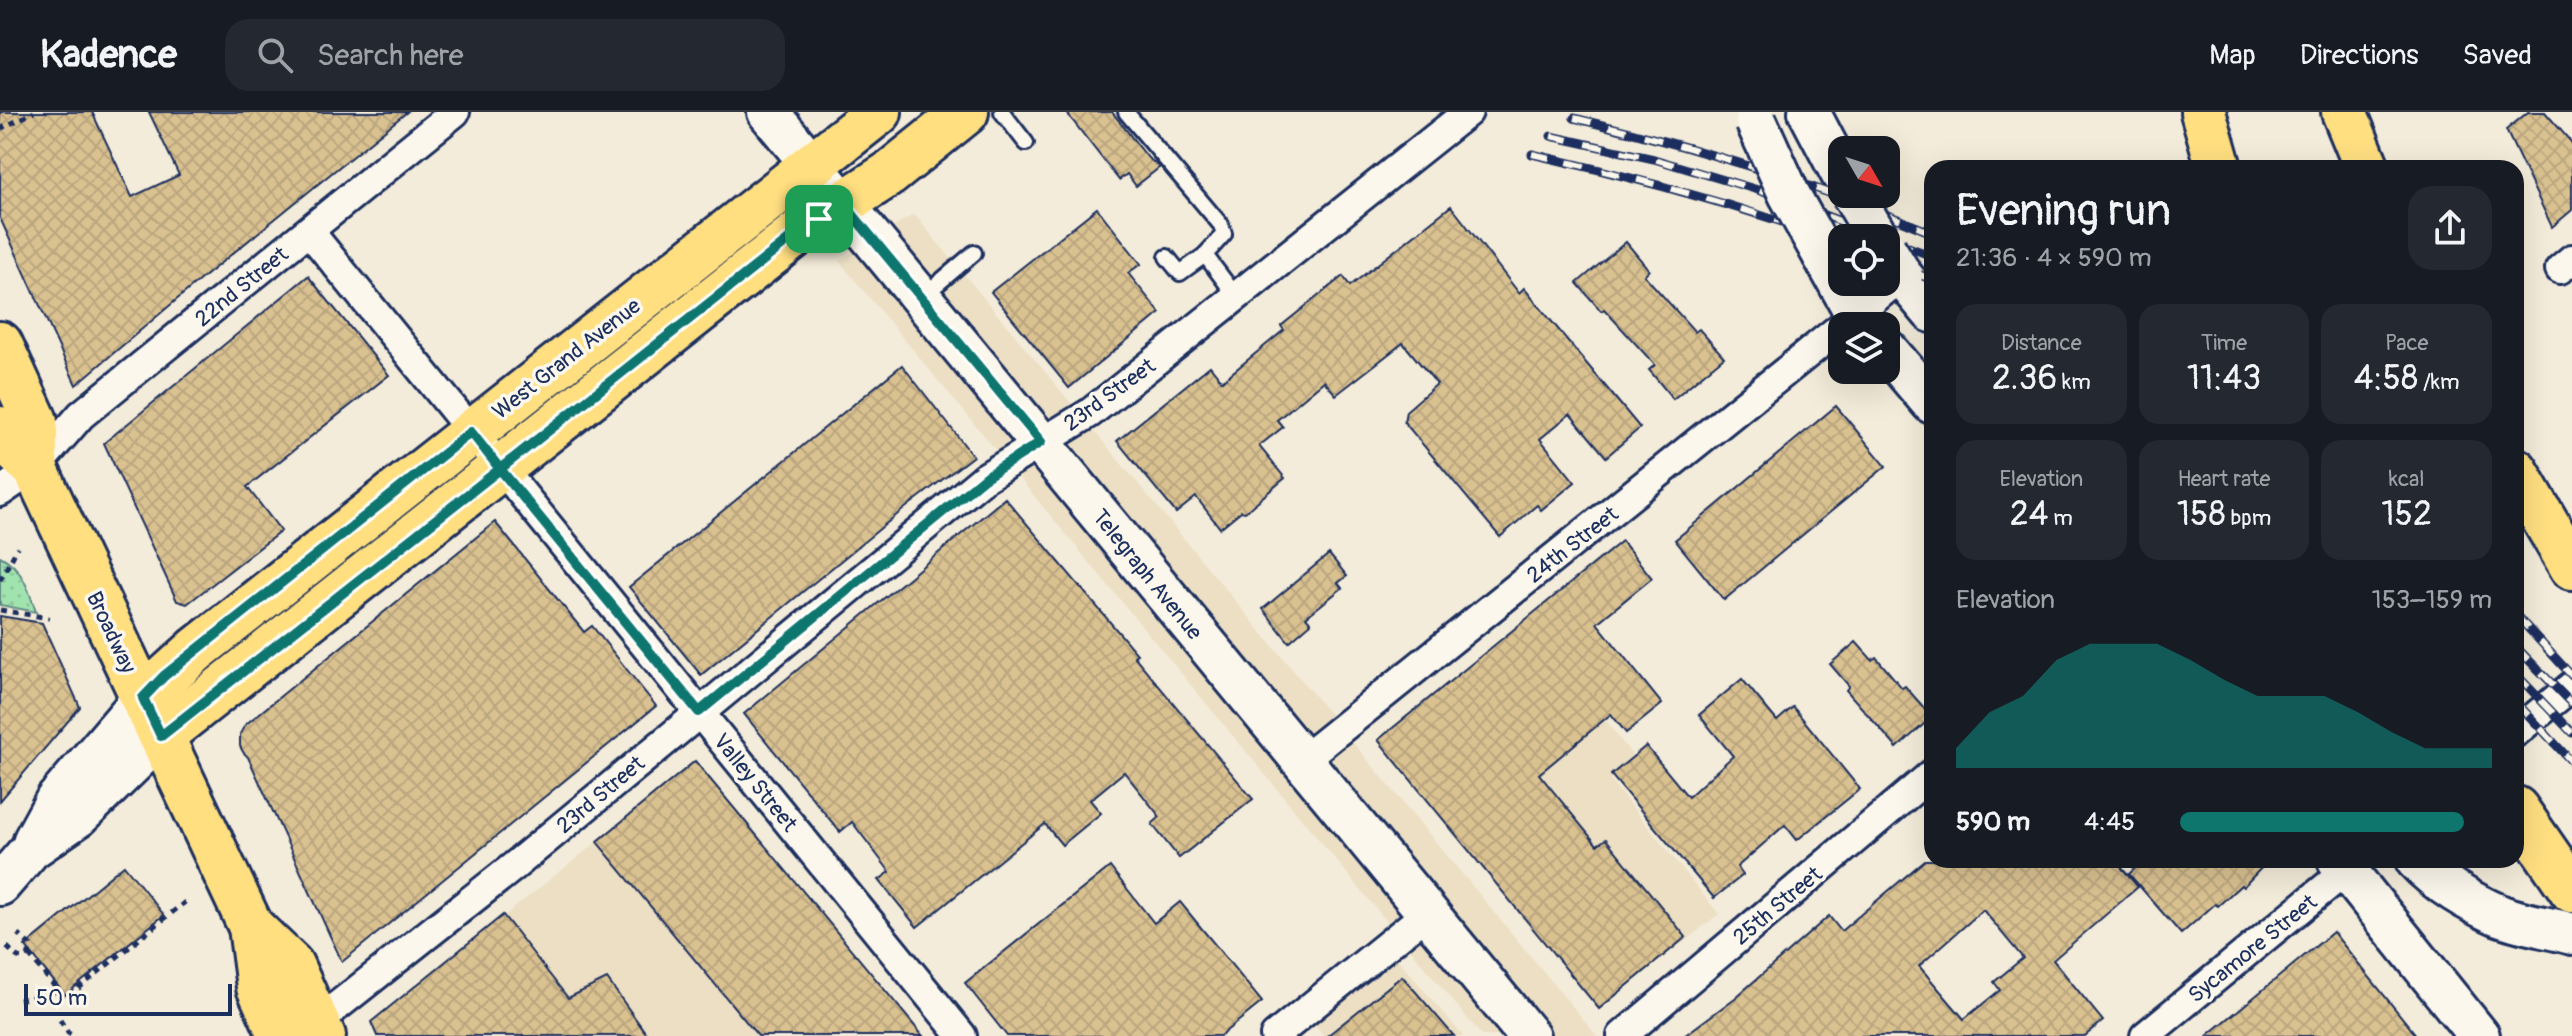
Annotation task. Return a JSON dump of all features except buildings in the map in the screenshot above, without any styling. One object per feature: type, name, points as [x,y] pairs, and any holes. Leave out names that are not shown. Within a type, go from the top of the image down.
[{"type":"main road","name":"Telegraph Avenue","points":[[768,112],[1529,1036]]},
{"type":"main road","name":"West Grand Avenue","points":[[152,717],[196,650],[879,112]]},
{"type":"main road","name":"West Grand Avenue","points":[[152,717],[500,469],[799,232],[889,174],[966,112]]},
{"type":"main road","points":[[1809,112],[1828,148]]},
{"type":"main road","points":[[2203,112],[2217,160]]},
{"type":"main road","points":[[2344,112],[2364,160]]},
{"type":"main road","points":[[1754,117],[1789,194],[1823,255],[1847,312]]},
{"type":"main road","points":[[1900,271],[1924,302]]},
{"type":"main road","name":"Broadway","points":[[0,344],[35,421],[18,480]]},
{"type":"main road","points":[[1900,365],[1924,394]]},
{"type":"main road","name":"Broadway","points":[[0,429],[18,480],[152,717],[251,927],[259,987],[305,1033]]},
{"type":"main road","points":[[2524,485],[2572,567]]},
{"type":"main road","points":[[0,885],[31,849],[79,816],[152,717]]},
{"type":"main road","points":[[2524,821],[2572,890]]},
{"type":"main road","points":[[2352,868],[2479,1036]]},
{"type":"main road","points":[[2423,868],[2461,894],[2500,915],[2572,934]]},
{"type":"street","name":"22nd Street","points":[[18,480],[81,415],[455,112]]},
{"type":"street","name":"23rd Street","points":[[305,1033],[513,867],[984,478],[1090,413],[1468,112]]},
{"type":"street","name":"Valley Street","points":[[309,231],[962,1036]]},
{"type":"street","name":"24th Street","points":[[1301,761],[1828,342]]},
{"type":"street","points":[[2524,725],[2572,686]]},
{"type":"street","name":"25th Street","points":[[1622,1036],[1924,781]]},
{"type":"street","name":"Sycamore Street","points":[[2145,1036],[2342,868]]},
{"type":"street","points":[[1275,1036],[1427,913]]},
{"type":"lane","points":[[1002,112],[1026,143]]},
{"type":"lane","points":[[1126,112],[1221,225],[1224,234],[1205,255],[1180,273],[1167,257]]},
{"type":"lane","points":[[921,297],[974,253]]},
{"type":"lane","points":[[1205,255],[1236,296]]},
{"type":"path","points":[[0,129],[34,112]]},
{"type":"path","points":[[0,580],[18,547]]},
{"type":"path","points":[[0,610],[49,618]]},
{"type":"path","points":[[18,934],[30,945],[29,955],[63,997],[69,996],[185,902]]},
{"type":"path","points":[[7,947],[19,958],[29,955]]},
{"type":"path","points":[[19,1000],[59,991]]},
{"type":"path","points":[[60,1020],[68,1033],[74,1036]]},
{"type":"shaded area","points":[[914,214],[1597,1036],[1482,1036],[839,261]]},
{"type":"shaded area","points":[[1605,719],[1632,755],[1610,780],[1719,914],[1599,1009],[1458,838]]},
{"type":"shaded area","points":[[597,842],[758,1036],[377,1036],[371,1022]]},
{"type":"shaded area","points":[[1395,956],[1463,1036],[1324,1036],[1312,1021]]},
{"type":"green space","points":[[0,556],[19,573],[36,612],[0,605]]},
{"type":"railway","points":[[1574,118],[1755,168],[1924,230]]},
{"type":"railway","points":[[1551,136],[1654,159],[1758,190],[1924,253]]},
{"type":"railway","points":[[1532,154],[1688,194],[1828,237]]},
{"type":"railway","points":[[1900,266],[1924,277]]},
{"type":"railway","points":[[2524,624],[2572,676]]},
{"type":"railway","points":[[2524,655],[2572,704]]},
{"type":"railway","points":[[2524,682],[2572,733]]},
{"type":"railway","points":[[2524,711],[2572,762]]},
{"type":"route","points":[[819,219],[500,469],[471,432],[164,676],[143,698],[161,736],[500,469],[699,712],[984,478],[1041,442],[843,203],[819,219]]}]
